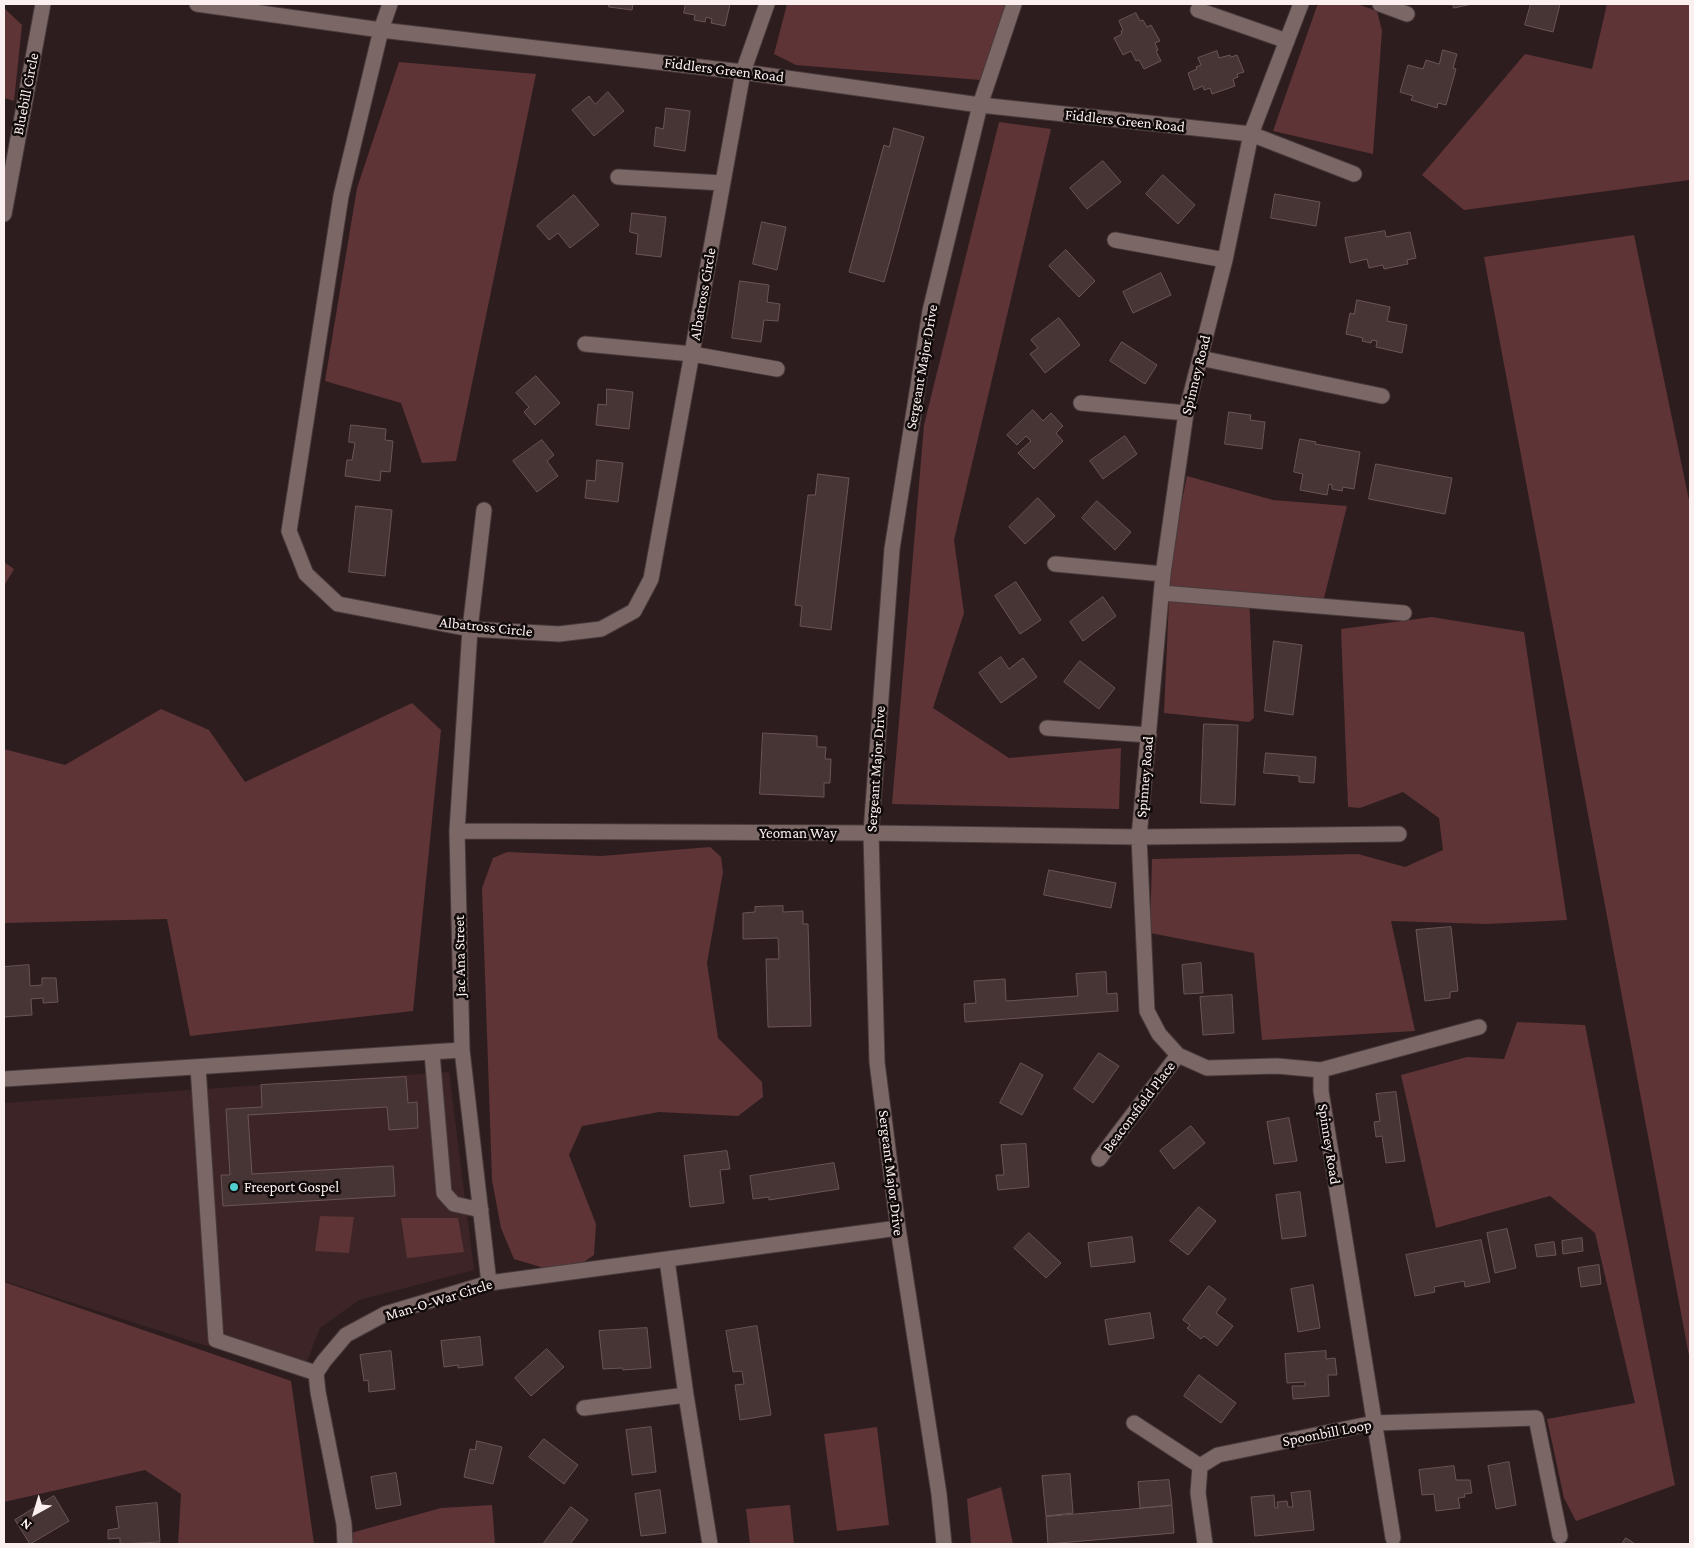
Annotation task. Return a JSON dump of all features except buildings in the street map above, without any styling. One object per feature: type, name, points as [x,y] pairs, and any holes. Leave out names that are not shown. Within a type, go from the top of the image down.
[{"type":"street","name":"Bluebill Circle","points":[[4,214],[43,4]]},
{"type":"street","name":"Fiddlers Green Road","points":[[197,4],[381,30],[743,72],[980,105],[1251,134],[1354,174]]},
{"type":"street","name":"Albatross Circle","points":[[390,4],[381,30],[341,196],[289,531],[306,574],[338,604],[470,628],[559,634],[601,629],[634,611],[651,579],[743,72],[767,4]]},
{"type":"street","name":"Sergeant Major Drive","points":[[944,1544],[939,1494],[898,1228],[877,1062],[872,833],[892,549],[930,311],[980,105],[1014,4]]},
{"type":"street","name":"Spinney Road","points":[[1301,4],[1251,134],[1225,260],[1186,413],[1163,574],[1139,837],[1147,1011],[1159,1034],[1178,1055],[1207,1068],[1277,1066],[1321,1070],[1321,1091],[1394,1538]]},
{"type":"street","points":[[1380,4],[1407,14]]},
{"type":"street","points":[[1198,10],[1287,41]]},
{"type":"street","points":[[618,177],[723,182]]},
{"type":"street","points":[[1115,240],[1225,260]]},
{"type":"street","points":[[585,344],[692,354],[777,369]]},
{"type":"street","points":[[1200,358],[1382,396]]},
{"type":"street","points":[[1081,403],[1186,413]]},
{"type":"street","name":"Jac Ana Street","points":[[484,510],[470,628],[456,831],[462,1050],[489,1283]]},
{"type":"street","points":[[1055,564],[1163,574]]},
{"type":"street","points":[[1162,593],[1404,613]]},
{"type":"street","points":[[1047,728],[1149,735]]},
{"type":"street","name":"Yeoman Way","points":[[456,831],[872,833],[1139,837],[1398,834]]},
{"type":"street","points":[[1321,1070],[1479,1027]]},
{"type":"street","points":[[4,1079],[462,1050]]},
{"type":"street","points":[[432,1053],[444,1192],[454,1204],[480,1210]]},
{"type":"street","name":"Beaconsfield Place","points":[[1099,1159],[1178,1055]]},
{"type":"street","points":[[198,1067],[216,1340],[316,1373],[346,1544]]},
{"type":"street","name":"Man-O-War Circle","points":[[316,1373],[346,1334],[385,1314],[489,1283],[898,1228]]},
{"type":"street","points":[[667,1260],[710,1544]]},
{"type":"street","points":[[584,1408],[686,1395]]},
{"type":"street","name":"Spoonbill Loop","points":[[1200,1466],[1218,1455],[1374,1423],[1536,1418],[1560,1536]]},
{"type":"street","points":[[1134,1423],[1200,1466],[1198,1494],[1205,1544]]},
{"type":"shaded area","points":[[787,4],[1009,4],[980,80],[796,65],[774,54]]},
{"type":"shaded area","points":[[1320,4],[1357,4],[1377,11],[1382,31],[1373,154],[1273,131],[1317,6]]},
{"type":"shaded area","points":[[1607,4],[1690,4],[1690,180],[1464,210],[1422,175],[1525,54],[1592,69]]},
{"type":"shaded area","points":[[4,8],[22,25],[14,101],[4,98]]},
{"type":"shaded area","points":[[399,62],[536,74],[456,461],[422,463],[401,403],[325,381],[357,188]]},
{"type":"shaded area","points":[[999,122],[1051,129],[954,540],[964,613],[933,708],[1009,758],[1121,748],[1119,809],[892,804],[924,425]]},
{"type":"shaded area","points":[[1634,235],[1690,505],[1690,1361],[1484,257]]},
{"type":"shaded area","points":[[1187,476],[1273,500],[1347,506],[1323,602],[1249,592],[1254,718],[1249,722],[1164,713],[1171,554]]},
{"type":"shaded area","points":[[4,562],[14,569],[4,586]]},
{"type":"shaded area","points":[[1432,617],[1524,632],[1567,920],[1487,924],[1391,921],[1415,1031],[1262,1040],[1254,953],[1150,933],[1152,859],[1358,854],[1405,867],[1443,850],[1439,818],[1403,792],[1360,808],[1348,807],[1341,629]]},
{"type":"shaded area","points":[[412,703],[441,730],[413,1011],[190,1036],[167,919],[4,923],[4,749],[65,765],[161,709],[209,730],[245,782]]},
{"type":"shaded area","points":[[710,847],[721,857],[723,872],[707,963],[718,1038],[762,1082],[763,1097],[738,1116],[659,1112],[582,1126],[569,1155],[596,1224],[594,1255],[581,1264],[544,1268],[514,1259],[501,1228],[492,1180],[482,888],[493,858],[507,852],[601,856]]},
{"type":"shaded area","points":[[1517,1022],[1585,1025],[1675,1485],[1576,1521],[1564,1498],[1547,1419],[1635,1403],[1595,1233],[1550,1196],[1436,1228],[1401,1075],[1467,1057],[1504,1059]]},
{"type":"shaded area","name":"Freeport Gospel","points":[[449,1072],[474,1270],[359,1300],[320,1328],[301,1376],[4,1281],[4,1103]]},
{"type":"shaded area","points":[[320,1216],[354,1217],[349,1253],[315,1251]]},
{"type":"shaded area","points":[[401,1218],[458,1218],[464,1252],[407,1258]]},
{"type":"shaded area","points":[[4,1282],[291,1381],[314,1544],[178,1544],[181,1494],[145,1470],[4,1502]]},
{"type":"shaded area","points":[[877,1427],[889,1525],[837,1531],[824,1434]]},
{"type":"shaded area","points":[[1001,1487],[1013,1544],[971,1544],[967,1499]]},
{"type":"shaded area","points":[[492,1505],[495,1544],[353,1544],[351,1533],[441,1508]]},
{"type":"shaded area","points":[[790,1505],[794,1544],[750,1544],[746,1509]]},
{"type":"place","name":"Freeport Gospel","points":[[234,1187]]}]
